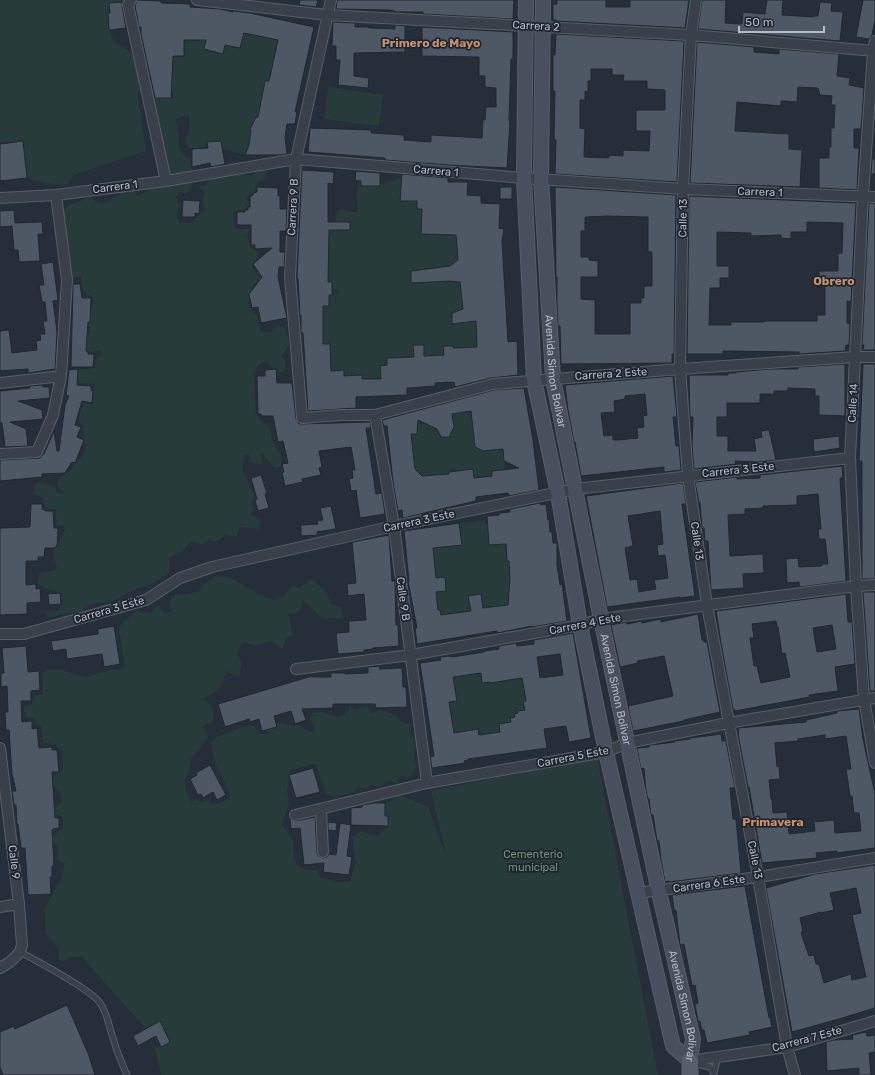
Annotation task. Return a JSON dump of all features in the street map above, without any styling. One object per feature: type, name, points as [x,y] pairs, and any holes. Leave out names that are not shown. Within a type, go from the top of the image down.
[{"type":"main road","name":"Avenida Simon Bolivar","points":[[526,0],[524,178],[534,380],[558,493],[580,625],[606,752],[638,894],[673,1046],[690,1066]]},
{"type":"main road","name":"Avenida Simon Bolivar","points":[[543,0],[541,178],[553,378],[601,619],[659,892],[693,1039],[690,1066]]},
{"type":"street","points":[[131,0],[128,4],[166,181]]},
{"type":"street","name":"Carrera 2","points":[[197,0],[327,15],[691,35],[874,48]]},
{"type":"street","name":"Carrera 9 B","points":[[302,418],[290,277],[296,159],[331,0]]},
{"type":"street","name":"Calle 13","points":[[696,0],[691,35],[683,189],[680,369],[688,476],[707,605],[728,723],[758,877],[787,1047],[795,1075]]},
{"type":"street","name":"Calle 14","points":[[874,48],[863,196],[850,458],[856,586],[864,699],[875,763]]},
{"type":"street","name":"Carrera 1","points":[[0,198],[56,195],[166,181],[296,159],[524,178],[683,189],[875,197]]},
{"type":"street","points":[[0,454],[37,452],[53,415],[60,376],[66,280],[56,195]]},
{"type":"street","name":"Carrera 2 Este","points":[[302,418],[341,415],[375,415],[493,384],[553,378],[855,357],[875,358]]},
{"type":"street","points":[[0,382],[60,376]]},
{"type":"street","name":"Calle 9 B","points":[[375,415],[394,526],[427,783]]},
{"type":"street","name":"Carrera 3 Este","points":[[0,634],[24,634],[146,600],[180,578],[212,567],[394,526],[576,490],[850,458]]},
{"type":"street","name":"Carrera 4 Este","points":[[296,669],[411,655],[580,625],[601,619],[856,586],[875,585]]},
{"type":"street","name":"Carrera 5 Este","points":[[295,814],[427,783],[606,752],[628,743],[728,723],[875,698]]},
{"type":"street","name":"Calle 9","points":[[0,748],[2,776],[22,934],[20,952]]},
{"type":"street","points":[[321,809],[323,852]]},
{"type":"street","name":"Carrera 6 Este","points":[[638,894],[758,877],[875,858]]},
{"type":"street","points":[[0,907],[19,904]]},
{"type":"street","points":[[0,968],[10,962],[20,952]]},
{"type":"street","name":"Carrera 7 Este","points":[[690,1066],[718,1057],[787,1047],[875,1021]]},
{"type":"lane","points":[[20,952],[94,996],[100,1003],[106,1015],[127,1075]]},
{"type":"lane","points":[[690,1066],[710,1067],[714,1073],[718,1057]]},
{"type":"green space","points":[[0,0],[126,0],[126,2],[109,4],[109,23],[111,35],[116,43],[135,54],[140,80],[138,98],[146,151],[74,175],[67,185],[42,183],[27,178],[23,141],[0,143]]},
{"type":"green space","points":[[201,7],[213,8],[204,50],[223,54],[225,45],[240,48],[244,29],[259,36],[278,40],[269,81],[265,81],[261,104],[270,120],[256,117],[250,129],[259,135],[249,145],[245,155],[223,149],[221,141],[207,142],[205,147],[192,149],[185,143],[189,130],[189,116],[176,118],[179,149],[190,160],[192,171],[170,177],[151,98],[173,98],[173,90],[170,90],[173,56],[184,39],[201,24]]},
{"type":"green space","points":[[328,87],[383,95],[379,126],[324,119]]},
{"type":"green space","points":[[258,170],[267,171],[264,181],[258,181],[254,192],[246,197],[249,205],[244,210],[233,213],[235,228],[241,230],[246,228],[250,230],[247,235],[250,245],[258,252],[257,258],[251,265],[254,271],[271,273],[251,287],[248,303],[251,310],[257,316],[261,331],[270,333],[277,325],[286,329],[289,344],[282,356],[286,364],[283,373],[276,368],[272,368],[268,361],[258,365],[254,374],[256,414],[263,423],[269,425],[272,440],[281,455],[281,466],[275,468],[265,457],[264,453],[261,454],[263,464],[256,464],[250,461],[249,454],[245,455],[242,469],[255,497],[251,503],[254,509],[251,514],[261,521],[258,529],[240,527],[237,536],[229,536],[226,534],[217,541],[211,541],[209,539],[203,545],[191,541],[183,550],[169,558],[170,572],[154,583],[138,588],[108,603],[95,603],[87,606],[83,611],[49,617],[44,612],[57,611],[60,609],[59,606],[63,603],[62,593],[46,589],[38,584],[39,573],[55,570],[57,565],[54,560],[53,551],[65,530],[63,525],[56,526],[57,521],[55,513],[57,510],[47,508],[43,502],[43,497],[35,495],[34,486],[38,482],[54,486],[57,492],[61,494],[64,492],[57,486],[58,479],[74,466],[86,448],[84,427],[80,424],[79,416],[85,403],[92,405],[94,399],[94,384],[79,383],[78,378],[74,377],[74,370],[96,368],[95,361],[100,356],[102,350],[90,352],[83,346],[84,340],[90,332],[88,318],[94,299],[84,291],[81,277],[71,278],[72,271],[69,268],[71,264],[67,262],[64,229],[67,222],[63,218],[62,211],[68,206],[89,197],[100,204],[108,201],[120,193],[134,190],[138,196],[154,187],[157,189],[161,185],[174,185],[194,181],[191,189],[185,194],[180,191],[176,197],[180,204],[176,215],[180,223],[190,223],[204,211],[204,192],[197,186],[205,185],[209,180],[220,175],[238,172],[251,176]]},
{"type":"green space","points":[[361,173],[379,186],[401,178],[401,201],[417,201],[417,209],[433,210],[432,226],[421,225],[421,234],[466,236],[458,242],[458,260],[450,266],[410,271],[412,283],[460,282],[463,309],[452,324],[476,321],[477,347],[453,348],[452,346],[444,346],[444,357],[434,358],[431,355],[424,356],[424,345],[413,345],[414,357],[387,358],[387,365],[380,366],[381,378],[369,379],[362,384],[361,375],[344,376],[344,370],[318,373],[318,344],[304,344],[301,333],[323,333],[323,306],[329,306],[329,294],[338,295],[338,290],[332,289],[332,282],[322,279],[328,267],[329,230],[338,230],[338,222],[335,222],[337,211],[343,208],[349,212],[358,212],[356,196]]},
{"type":"green space","points":[[451,409],[463,412],[471,411],[475,447],[483,451],[517,448],[504,459],[505,469],[491,471],[493,485],[474,478],[472,469],[456,471],[455,468],[449,469],[449,474],[444,474],[444,484],[431,486],[428,475],[416,477],[411,434],[417,434],[417,424],[425,424],[431,426],[441,437],[449,437],[454,427]]},
{"type":"green space","points":[[484,520],[485,524],[488,524],[505,544],[507,561],[509,561],[510,578],[508,605],[498,606],[484,612],[481,594],[469,596],[471,611],[456,613],[457,619],[415,614],[429,579],[433,548],[438,548],[437,543],[461,535],[459,523]]},
{"type":"green space","name":"Cementerio municipal","points":[[215,576],[229,577],[258,594],[274,600],[284,596],[293,585],[300,588],[311,579],[326,593],[331,604],[341,607],[343,619],[323,619],[303,600],[301,608],[296,614],[288,614],[294,636],[286,638],[283,649],[270,640],[256,646],[244,642],[237,655],[242,662],[239,677],[226,671],[220,688],[204,698],[212,708],[213,722],[203,726],[208,737],[191,758],[185,787],[191,802],[198,799],[200,802],[208,800],[212,804],[220,803],[230,798],[229,792],[215,763],[211,743],[215,738],[239,728],[254,725],[260,734],[268,734],[267,730],[278,722],[288,725],[302,726],[306,730],[314,733],[314,725],[310,719],[312,713],[322,712],[338,717],[347,713],[350,703],[354,711],[366,706],[372,713],[380,710],[396,715],[401,722],[412,724],[409,733],[416,739],[414,760],[417,766],[411,777],[400,776],[397,783],[388,781],[378,787],[372,784],[368,788],[358,788],[349,794],[334,797],[327,795],[315,764],[290,770],[287,791],[289,805],[282,825],[294,842],[293,851],[296,864],[307,870],[317,870],[320,878],[338,882],[350,881],[356,862],[353,837],[360,831],[378,836],[388,826],[388,816],[385,816],[385,803],[400,795],[428,807],[447,859],[431,791],[597,757],[658,1075],[161,1075],[155,1049],[170,1042],[160,1021],[146,1029],[82,957],[71,957],[63,962],[58,959],[59,950],[46,933],[44,909],[61,879],[65,863],[58,861],[58,845],[50,844],[48,835],[57,833],[63,828],[62,816],[47,814],[49,808],[60,805],[61,795],[55,787],[49,783],[52,777],[62,771],[63,753],[55,744],[43,743],[41,726],[36,724],[35,718],[26,717],[23,707],[32,704],[34,695],[43,695],[43,676],[45,670],[63,670],[75,675],[87,677],[110,670],[123,669],[124,660],[119,629],[123,622],[137,611],[151,613],[158,606],[165,613],[172,611],[169,601],[176,594],[187,594],[199,591],[203,584]]},
{"type":"green space","points":[[481,673],[482,683],[491,683],[508,681],[521,673],[523,686],[534,684],[538,700],[524,702],[525,710],[518,711],[518,713],[514,714],[515,717],[510,718],[511,722],[499,724],[500,732],[479,735],[478,729],[454,733],[449,702],[457,701],[444,679]]},
{"type":"building","points":[[137,0],[190,4],[190,7],[250,13],[314,27],[295,112],[297,111],[295,124],[287,124],[285,137],[287,154],[245,155],[249,145],[250,129],[256,117],[258,117],[265,81],[269,81],[278,40],[244,33],[240,48],[225,45],[223,54],[204,49],[206,40],[184,40],[184,56],[173,56],[171,98],[155,98],[141,34],[141,27],[139,27],[135,6]]},
{"type":"building","points":[[300,0],[318,0],[316,7],[299,5]]},
{"type":"building","points":[[337,0],[514,0],[513,19],[423,14],[423,12],[395,12],[389,10],[336,9]]},
{"type":"building","points":[[557,0],[606,0],[606,7],[630,7],[630,0],[689,0],[685,28],[556,21],[553,20],[553,4],[557,4]]},
{"type":"building","points":[[702,0],[726,0],[725,23],[742,24],[743,12],[765,14],[767,0],[783,0],[782,15],[814,17],[818,16],[820,2],[832,3],[831,11],[843,12],[840,41],[698,29]]},
{"type":"building","points":[[863,0],[875,0],[875,20],[872,35],[869,39],[856,37]]},
{"type":"building","points":[[122,2],[126,28],[109,30],[109,3]]},
{"type":"building","points":[[333,22],[355,23],[355,27],[369,28],[395,29],[395,25],[405,26],[405,52],[354,53],[354,76],[369,78],[368,88],[338,85],[340,60],[336,60],[336,46],[332,46]]},
{"type":"building","points":[[422,27],[513,32],[507,168],[385,160],[385,158],[308,152],[310,128],[371,130],[371,133],[404,135],[404,140],[431,142],[431,135],[482,138],[483,120],[485,120],[486,107],[496,107],[496,88],[485,87],[485,76],[479,76],[479,57],[422,56]]},
{"type":"building","points":[[556,34],[684,41],[677,182],[555,174],[556,140],[554,140],[555,91],[553,91],[553,54],[555,55]],"holes":[[[591,69],[612,69],[612,75],[624,75],[623,81],[647,81],[647,89],[665,90],[665,110],[636,110],[636,131],[650,131],[649,151],[623,150],[623,156],[609,155],[609,158],[584,157],[585,129],[580,128],[580,100],[585,100],[585,91],[588,92],[588,81],[591,81]]]},
{"type":"building","points":[[697,42],[754,47],[754,52],[779,54],[779,49],[839,54],[837,76],[850,78],[849,85],[864,88],[861,129],[854,129],[854,148],[859,148],[857,190],[819,188],[819,158],[829,158],[829,147],[831,147],[831,128],[834,128],[835,105],[831,105],[832,96],[820,95],[818,88],[798,87],[797,102],[781,101],[781,106],[737,102],[735,131],[789,134],[789,149],[802,150],[800,187],[690,183]]},
{"type":"building","points":[[23,141],[27,178],[0,181],[0,144]]},
{"type":"building","points":[[221,141],[225,164],[211,167],[210,163],[192,167],[192,149],[208,148],[207,142]]},
{"type":"building","points":[[872,159],[875,159],[875,174],[871,174]]},
{"type":"building","points":[[302,170],[334,172],[333,184],[328,183],[328,222],[350,222],[350,230],[329,230],[328,282],[332,282],[332,295],[329,295],[329,306],[323,306],[323,344],[330,344],[331,371],[344,370],[344,376],[362,375],[362,379],[381,379],[380,366],[387,365],[387,358],[414,357],[413,345],[424,345],[424,356],[444,355],[443,346],[453,346],[453,348],[477,347],[476,321],[452,324],[452,313],[463,309],[460,282],[411,283],[411,271],[450,266],[458,260],[456,235],[421,234],[422,209],[417,209],[417,201],[400,201],[402,174],[448,178],[448,182],[468,182],[467,195],[481,196],[481,203],[500,204],[499,228],[504,229],[502,241],[508,342],[517,341],[518,375],[491,378],[455,387],[454,382],[435,383],[435,386],[407,388],[407,395],[356,397],[356,408],[308,411],[303,333],[301,333],[301,315],[297,277]]},
{"type":"building","points":[[356,171],[380,173],[380,186],[361,186],[361,181],[355,180]]},
{"type":"building","points":[[257,187],[278,188],[278,196],[280,196],[280,209],[287,209],[286,231],[280,231],[280,252],[285,252],[284,267],[279,267],[278,277],[287,318],[261,323],[258,307],[252,308],[249,294],[262,277],[253,264],[272,248],[255,249],[255,245],[251,245],[251,225],[237,225],[237,212],[245,212],[245,210],[248,210],[248,207],[250,207],[250,197],[253,193],[257,192]]},
{"type":"building","points":[[500,187],[512,187],[512,199],[500,199]]},
{"type":"building","points":[[555,187],[676,195],[674,354],[672,354],[672,363],[561,364],[556,277]],"holes":[[[585,217],[648,217],[648,252],[652,252],[652,286],[644,286],[644,298],[641,298],[641,303],[630,303],[630,334],[595,334],[595,300],[581,299],[581,277],[598,277],[598,261],[589,260],[589,257],[581,257],[581,231],[585,231]]]},
{"type":"building","points":[[689,196],[856,203],[851,302],[847,301],[847,323],[850,324],[849,345],[846,345],[845,351],[799,354],[799,352],[723,351],[723,354],[687,354]],"holes":[[[807,222],[843,223],[842,253],[838,253],[838,271],[819,271],[819,281],[825,281],[825,315],[817,315],[817,321],[731,322],[731,325],[709,325],[710,288],[720,288],[720,278],[729,278],[729,266],[717,266],[717,232],[751,233],[751,236],[781,235],[781,238],[791,239],[791,232],[807,232]]]},
{"type":"building","points":[[183,200],[200,201],[199,214],[195,213],[195,217],[182,217]]},
{"type":"building","points":[[869,203],[875,203],[875,350],[863,350],[864,345],[862,345]]},
{"type":"building","points":[[14,210],[15,223],[42,222],[43,234],[38,234],[40,261],[19,262],[18,250],[14,250],[12,226],[0,227],[0,211]]},
{"type":"building","points":[[53,262],[58,300],[53,301],[57,332],[55,369],[28,373],[28,369],[0,371],[0,331],[9,330],[12,353],[37,350],[36,341],[41,340],[40,334],[45,334],[43,321],[47,321],[45,302],[42,302],[39,285],[44,285],[41,264]]},
{"type":"building","points":[[73,284],[80,284],[82,298],[91,298],[90,322],[88,322],[86,351],[88,354],[94,354],[93,367],[71,367]]},
{"type":"building","points":[[845,364],[845,416],[819,415],[819,396],[815,396],[815,389],[788,388],[788,391],[774,391],[774,394],[760,394],[760,403],[727,403],[727,417],[717,417],[717,436],[728,436],[728,451],[756,451],[754,439],[762,437],[761,431],[769,430],[776,460],[759,462],[735,461],[736,464],[694,469],[692,446],[693,417],[690,417],[689,375],[728,375],[728,373],[736,372],[770,369],[798,369],[798,367]]},
{"type":"building","points":[[863,364],[875,364],[875,579],[862,579],[862,461],[859,461]]},
{"type":"building","points":[[78,369],[77,385],[91,386],[91,390],[93,391],[92,403],[82,401],[75,425],[81,427],[77,437],[84,440],[75,463],[72,462],[65,473],[42,474],[42,477],[0,481],[0,460],[40,458],[44,454],[54,431],[57,451],[59,451],[65,405],[69,396],[66,396],[69,370]]},
{"type":"building","points":[[276,369],[277,383],[292,383],[296,419],[299,424],[370,422],[371,428],[366,428],[376,494],[382,493],[385,514],[360,518],[356,490],[351,491],[349,479],[353,478],[352,470],[355,470],[351,447],[319,451],[322,467],[319,468],[321,475],[302,479],[303,482],[285,486],[282,473],[284,472],[282,464],[288,463],[283,441],[278,442],[273,416],[261,416],[261,414],[258,414],[257,376],[265,376],[265,370]]},
{"type":"building","points":[[673,376],[677,417],[673,417],[676,446],[679,446],[681,470],[664,472],[664,467],[581,476],[568,410],[565,385]],"holes":[[[645,394],[647,415],[643,416],[644,427],[637,428],[638,438],[613,440],[613,435],[604,436],[601,413],[615,412],[614,401],[625,399],[625,396]]]},
{"type":"building","points":[[43,385],[43,387],[49,387],[50,398],[18,401],[42,410],[43,419],[10,422],[26,429],[28,446],[5,447],[2,423],[0,423],[0,391]]},
{"type":"building","points":[[524,388],[533,440],[539,490],[509,496],[508,493],[476,497],[476,501],[403,518],[402,510],[398,511],[393,482],[387,426],[384,426],[382,420],[494,390]],"holes":[[[471,411],[475,447],[483,451],[503,449],[504,461],[519,468],[492,471],[492,476],[474,478],[473,469],[449,472],[449,474],[422,476],[415,469],[411,434],[417,434],[418,420],[437,429],[441,437],[449,437],[454,427],[452,414]]]},
{"type":"building","points":[[839,436],[840,448],[814,452],[813,439]]},
{"type":"building","points":[[842,466],[843,478],[840,478],[846,581],[800,587],[799,582],[787,583],[786,559],[798,558],[799,567],[822,566],[821,564],[828,564],[825,539],[819,539],[818,529],[821,529],[818,494],[797,496],[797,505],[763,506],[763,508],[745,509],[745,514],[728,515],[730,556],[763,554],[764,573],[743,574],[744,588],[711,590],[708,541],[705,541],[704,528],[702,528],[700,503],[695,482],[737,477],[737,479],[760,478],[760,475]]},
{"type":"building","points":[[261,475],[267,493],[265,494],[269,508],[258,511],[255,500],[257,499],[251,478]]},
{"type":"building","points":[[683,483],[686,504],[682,504],[695,596],[607,607],[586,496]],"holes":[[[660,511],[663,544],[657,545],[658,556],[665,555],[668,578],[654,580],[656,589],[639,592],[637,579],[630,580],[625,548],[633,546],[628,516]]]},
{"type":"building","points":[[540,503],[541,505],[546,504],[553,543],[557,543],[557,565],[560,585],[562,584],[567,621],[497,633],[497,631],[417,644],[415,628],[417,628],[408,581],[404,531],[459,523],[462,545],[433,548],[436,578],[445,577],[446,591],[436,592],[438,610],[440,610],[441,615],[471,611],[468,596],[481,594],[483,608],[508,605],[510,578],[506,544],[489,545],[487,516],[499,515],[499,513],[510,512],[510,509]]},
{"type":"building","points":[[31,504],[42,504],[42,509],[45,511],[53,511],[54,528],[58,528],[57,546],[55,548],[45,548],[44,557],[38,557],[38,561],[26,561],[26,585],[36,584],[36,589],[40,588],[41,602],[27,603],[27,614],[0,615],[0,528],[30,527]]},
{"type":"building","points":[[331,506],[336,529],[317,532],[317,535],[301,536],[301,525],[318,524],[317,521],[323,520],[320,508]]},
{"type":"building","points":[[389,535],[392,581],[395,581],[396,625],[398,625],[399,646],[373,648],[364,650],[364,652],[338,654],[336,633],[349,632],[349,621],[366,620],[364,594],[348,596],[347,584],[356,583],[352,542]]},
{"type":"building","points":[[863,592],[875,592],[875,691],[870,691]]},
{"type":"building","points":[[60,593],[61,604],[49,605],[48,594]]},
{"type":"building","points":[[846,594],[848,622],[852,622],[855,664],[835,667],[838,691],[809,695],[810,697],[735,711],[733,709],[716,611]],"holes":[[[776,621],[782,654],[785,653],[790,677],[761,683],[757,666],[754,666],[750,638],[754,638],[752,624]],[[832,625],[836,649],[817,652],[813,628]]]},
{"type":"building","points":[[698,614],[702,640],[707,642],[720,712],[633,731],[628,706],[673,696],[664,656],[637,661],[638,663],[620,667],[611,625],[642,621],[642,623],[661,619],[661,622]]},
{"type":"building","points":[[114,626],[120,664],[104,667],[102,654],[67,659],[66,649],[53,651],[51,641],[98,634],[98,629]]},
{"type":"building","points":[[573,633],[591,738],[569,742],[566,726],[544,729],[547,748],[468,759],[464,761],[465,763],[432,768],[430,757],[434,756],[420,663],[441,660],[440,657],[452,657],[499,649],[499,646],[516,643],[517,646],[534,644],[534,640]],"holes":[[[560,654],[563,675],[540,678],[537,657]],[[481,673],[482,683],[522,678],[526,701],[523,702],[525,710],[517,711],[518,713],[514,714],[515,717],[510,718],[511,722],[499,724],[500,732],[479,735],[478,729],[454,733],[449,702],[457,701],[453,677]]]},
{"type":"building","points":[[26,646],[28,672],[39,671],[40,690],[31,691],[31,701],[21,701],[22,722],[32,721],[32,729],[37,728],[39,748],[52,747],[52,750],[57,750],[59,772],[52,772],[55,818],[59,818],[59,828],[52,830],[54,866],[52,866],[52,877],[50,877],[51,894],[28,895],[25,848],[21,848],[17,824],[16,805],[14,805],[12,791],[16,791],[12,774],[9,730],[6,730],[5,712],[8,712],[7,686],[1,687],[1,673],[4,673],[2,648]]},
{"type":"building","points":[[379,666],[380,669],[402,668],[403,687],[406,687],[407,707],[376,708],[375,704],[333,704],[333,708],[302,709],[306,720],[295,724],[291,711],[274,716],[277,727],[262,731],[259,719],[250,722],[249,719],[225,727],[218,704],[312,676],[331,677],[331,673],[368,673],[368,667]]},
{"type":"building","points":[[859,709],[863,739],[875,794],[875,848],[837,853],[837,851],[816,853],[817,858],[762,863],[738,728],[806,722],[806,720],[837,713],[837,711]],"holes":[[[825,735],[825,739],[846,736],[851,769],[846,769],[850,796],[852,796],[854,813],[859,813],[861,831],[835,833],[834,820],[814,822],[815,831],[789,834],[787,812],[773,813],[769,780],[780,779],[779,766],[777,767],[775,743],[798,741],[798,739]]]},
{"type":"building","points":[[721,734],[722,741],[726,741],[735,788],[730,788],[733,819],[736,819],[741,873],[665,882],[659,841],[657,841],[653,815],[651,815],[649,799],[646,791],[644,768],[641,769],[637,748]]},
{"type":"building","points":[[210,765],[226,795],[217,800],[213,792],[203,798],[201,794],[198,795],[190,779],[197,775],[196,773]]},
{"type":"building","points":[[313,768],[320,792],[296,798],[289,775]]},
{"type":"building","points":[[385,803],[385,816],[388,816],[388,826],[351,825],[351,808],[362,807],[363,805]]},
{"type":"building","points":[[315,817],[317,853],[318,856],[323,858],[327,857],[329,854],[336,855],[340,823],[351,825],[347,856],[352,857],[349,875],[323,872],[324,863],[304,865],[300,828],[291,829],[290,819],[296,821]]},
{"type":"building","points":[[328,822],[337,823],[336,831],[328,830]]},
{"type":"building","points":[[875,865],[875,1008],[792,1032],[766,888],[815,874]],"holes":[[[856,888],[861,913],[852,915],[866,977],[852,980],[851,974],[824,983],[819,964],[816,964],[814,955],[809,956],[801,932],[803,932],[800,918],[834,910],[830,893]]]},
{"type":"building","points":[[745,886],[769,1018],[770,1017],[772,1027],[749,1032],[750,1035],[707,1043],[704,1030],[702,1030],[700,1021],[698,1022],[695,1004],[698,1003],[695,985],[692,986],[684,944],[680,945],[676,910],[674,910],[672,895]]},
{"type":"building","points":[[67,1005],[88,1053],[95,1075],[3,1075],[0,1068],[0,1032],[14,1026],[15,1029]]},
{"type":"building","points":[[160,1021],[170,1042],[161,1047],[156,1036],[138,1046],[133,1036]]},
{"type":"building","points":[[866,1032],[867,1036],[875,1035],[875,1052],[869,1053],[871,1075],[859,1075],[859,1068],[827,1071],[826,1042],[853,1039],[852,1035]]},
{"type":"district","name":"Primero de Mayo","points":[[431,43]]},
{"type":"district","name":"Obrero","points":[[834,281]]},
{"type":"district","name":"Primavera","points":[[773,822]]}]
